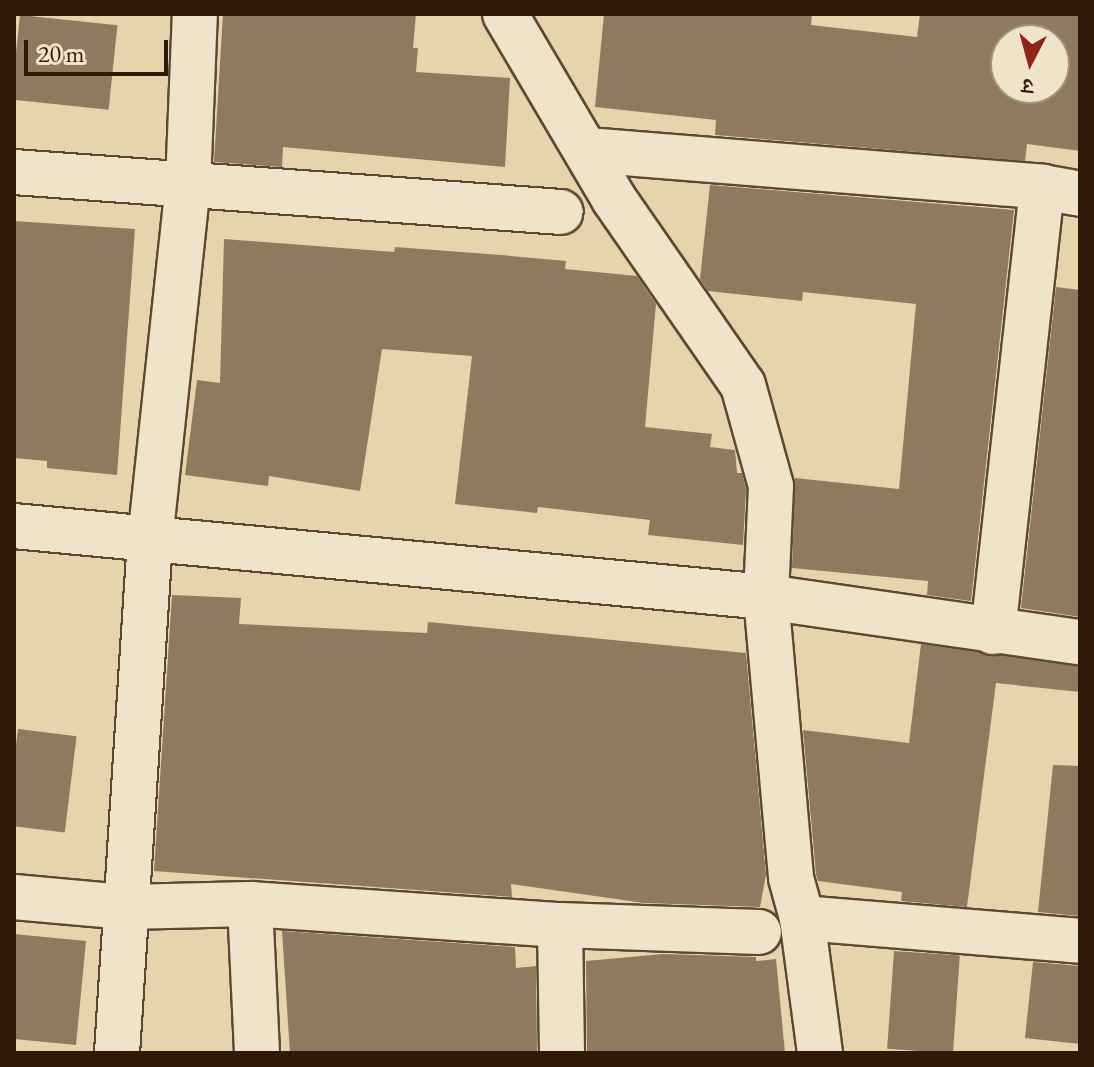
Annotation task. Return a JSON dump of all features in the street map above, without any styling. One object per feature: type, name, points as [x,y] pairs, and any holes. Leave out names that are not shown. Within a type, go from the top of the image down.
[{"type":"street","points":[[117,1053],[150,540],[188,185],[195,14]]},
{"type":"street","points":[[505,14],[614,199],[743,385],[771,486],[766,597],[791,878],[802,918],[820,1053]]},
{"type":"street","points":[[587,150],[1061,190],[993,632]]},
{"type":"street","points":[[14,172],[561,212]]},
{"type":"street","points":[[14,526],[766,597],[993,632],[1080,642]]},
{"type":"street","points":[[14,897],[127,907],[250,904],[560,925],[759,932]]},
{"type":"street","points":[[250,904],[257,1053]]},
{"type":"street","points":[[802,918],[1080,941]]},
{"type":"street","points":[[560,925],[562,1053]]},
{"type":"building","points":[[223,14],[416,14],[413,48],[418,48],[416,72],[510,78],[505,167],[283,147],[282,167],[214,162]]},
{"type":"building","points":[[604,14],[812,14],[811,25],[917,37],[920,14],[1080,14],[1080,151],[1027,144],[1025,161],[715,135],[716,120],[595,107]]},
{"type":"building","points":[[20,15],[117,25],[109,110],[14,100]]},
{"type":"building","points":[[710,185],[1014,210],[971,601],[927,595],[928,581],[792,568],[795,478],[899,489],[916,304],[803,292],[802,301],[708,291],[700,279]]},
{"type":"building","points":[[14,221],[135,229],[117,475],[47,468],[47,461],[14,458]]},
{"type":"building","points":[[224,239],[394,252],[395,247],[501,255],[566,261],[565,269],[637,276],[656,304],[645,427],[712,434],[710,447],[735,450],[737,473],[742,473],[746,489],[743,545],[648,535],[650,520],[538,507],[537,513],[455,504],[472,356],[382,349],[360,491],[269,476],[268,486],[185,475],[197,380],[220,383]]},
{"type":"building","points":[[1056,287],[1080,290],[1080,617],[1021,608]]},
{"type":"building","points":[[172,595],[241,598],[239,624],[427,633],[428,622],[746,653],[766,875],[760,907],[644,903],[511,884],[512,897],[154,871]]},
{"type":"building","points":[[921,644],[1080,666],[1080,692],[996,683],[967,907],[901,901],[902,892],[818,881],[816,874],[803,730],[909,743]]},
{"type":"building","points":[[18,729],[77,736],[65,832],[14,826],[14,762]]},
{"type":"building","points":[[1053,765],[1080,766],[1080,916],[1038,912]]},
{"type":"building","points":[[282,931],[515,947],[516,968],[536,966],[537,1053],[290,1053]]},
{"type":"building","points":[[14,934],[86,941],[76,1045],[14,1039]]},
{"type":"building","points":[[894,951],[960,956],[953,1053],[887,1049]]},
{"type":"building","points":[[663,954],[756,957],[756,961],[776,959],[785,1053],[587,1053],[586,961]]},
{"type":"building","points":[[1033,962],[1080,966],[1080,1044],[1025,1038]]}]
